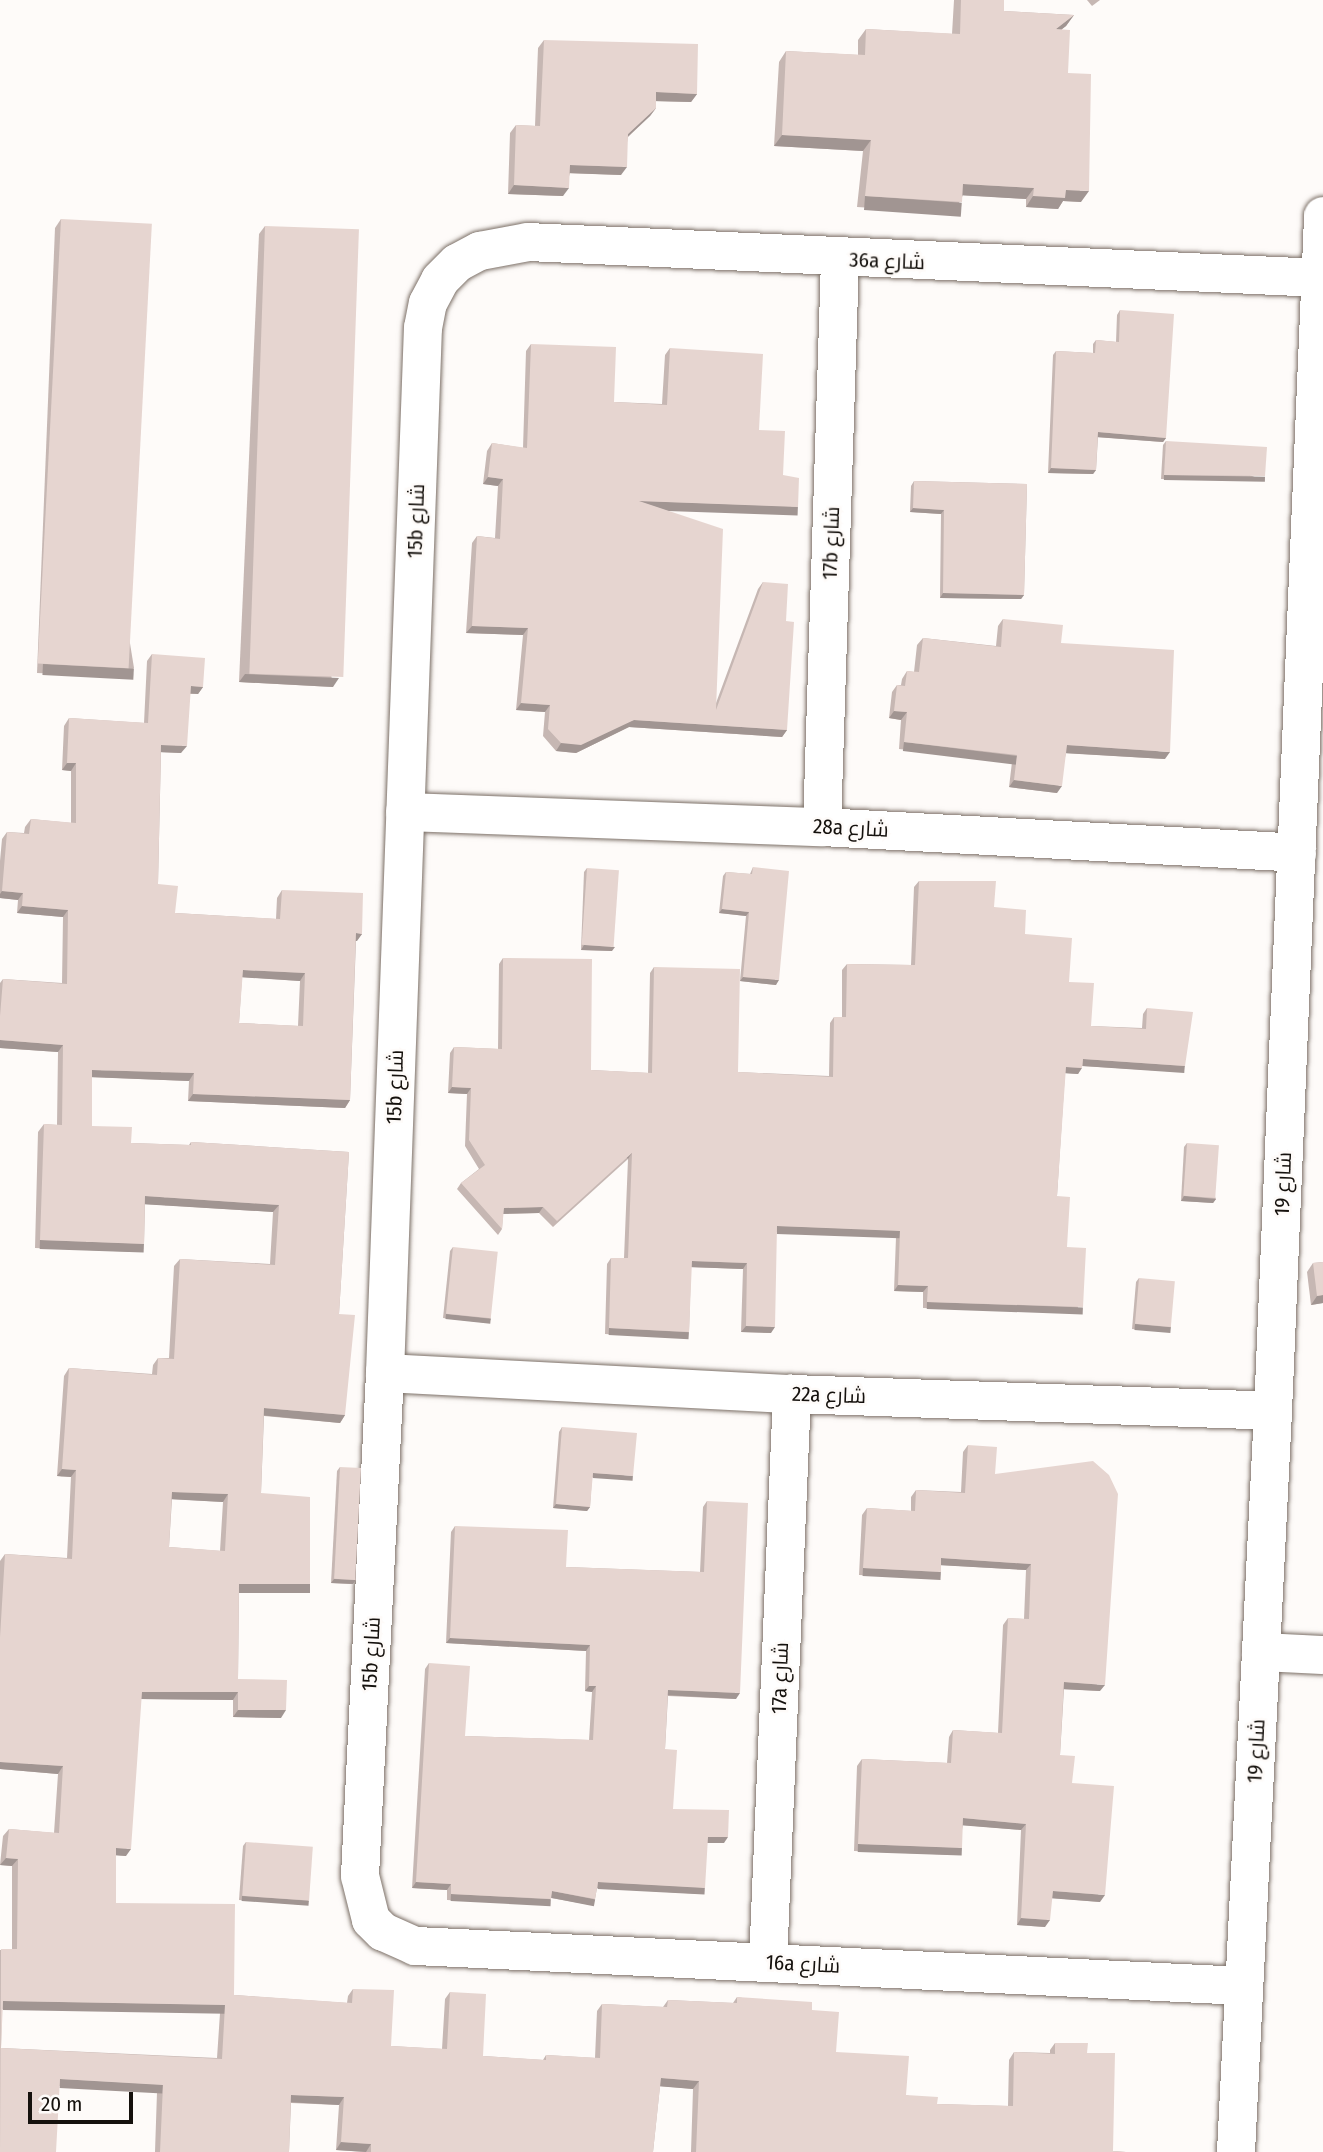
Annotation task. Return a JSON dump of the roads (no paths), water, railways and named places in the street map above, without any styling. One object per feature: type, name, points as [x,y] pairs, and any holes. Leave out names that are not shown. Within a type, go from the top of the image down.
[{"type":"street","name":"شارع 19","points":[[1236,2152],[1262,1652],[1297,853],[1317,536],[1323,216]]},
{"type":"street","name":"36a شارع","points":[[457,263],[480,251],[528,242],[840,259],[1320,278]]},
{"type":"street","name":"17b شارع","points":[[822,827],[840,259]]},
{"type":"street","name":"15b شارع","points":[[371,1920],[360,1875],[385,1373],[423,328],[440,281],[457,263]]},
{"type":"street","name":"28a شارع","points":[[405,813],[822,827],[1297,853]]},
{"type":"street","name":"22a شارع","points":[[385,1373],[792,1394],[1273,1411]]},
{"type":"street","name":"17a شارع","points":[[768,1962],[792,1394]]},
{"type":"street","points":[[1262,1652],[1323,1655]]},
{"type":"street","name":"16a شارع","points":[[371,1920],[383,1933],[415,1946],[1243,1986]]}]
